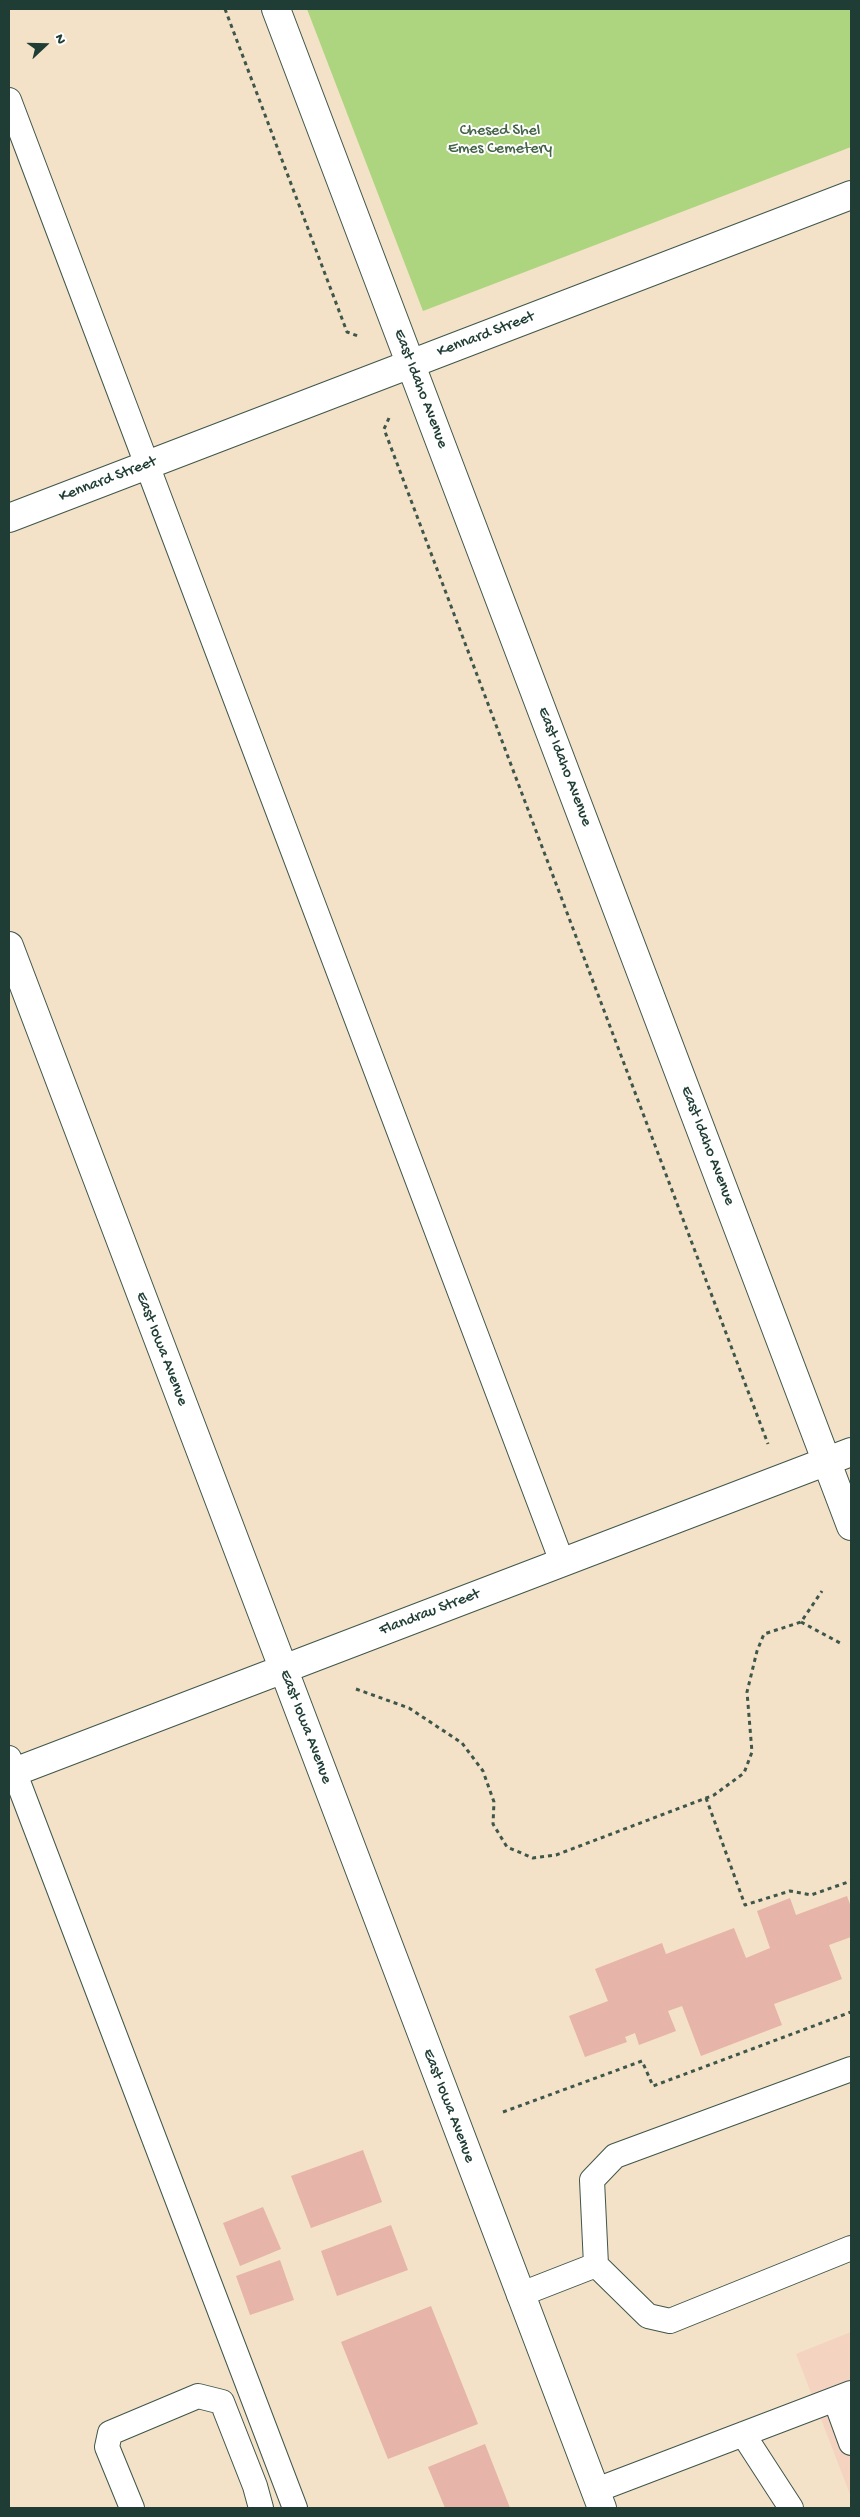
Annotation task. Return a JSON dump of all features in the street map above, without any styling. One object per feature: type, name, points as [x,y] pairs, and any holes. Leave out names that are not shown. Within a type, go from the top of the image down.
[{"type":"street","name":"East Idaho Avenue","points":[[276,9],[411,364],[839,1457],[851,1526]]},
{"type":"street","name":"Kennard Street","points":[[9,518],[851,195]]},
{"type":"street","name":"East Iowa Avenue","points":[[9,946],[598,2500]]},
{"type":"street","name":"Flandrau Street","points":[[10,1768],[283,1669],[839,1457]]},
{"type":"lane","points":[[9,100],[562,1562]]},
{"type":"lane","points":[[10,1768],[295,2508]]},
{"type":"lane","points":[[851,2069],[615,2156],[592,2180],[596,2265],[648,2316],[670,2321],[851,2248]]},
{"type":"lane","points":[[520,2295],[596,2265]]},
{"type":"lane","points":[[132,2508],[107,2447],[110,2433],[198,2396],[222,2402],[255,2486],[261,2508]]},
{"type":"lane","points":[[598,2500],[743,2434],[843,2396],[851,2443]]},
{"type":"lane","points":[[743,2434],[791,2508]]},
{"type":"path","points":[[225,9],[347,332],[358,336]]},
{"type":"path","points":[[389,418],[384,429],[768,1444]]},
{"type":"path","points":[[356,1689],[409,1708],[462,1744],[484,1771],[494,1802],[492,1824],[507,1847],[533,1858],[556,1855],[706,1798],[744,1773],[752,1752],[747,1692],[756,1651],[764,1634],[801,1622],[822,1592]]},
{"type":"path","points":[[801,1622],[842,1644]]},
{"type":"path","points":[[706,1798],[745,1905],[790,1891],[811,1895],[851,1881]]},
{"type":"path","points":[[503,2112],[642,2061],[653,2086],[851,2012]]},
{"type":"shaded area","points":[[851,2332],[851,2497],[796,2354]]},
{"type":"green space","name":"Chesed Shel Emes Cemetery","points":[[307,9],[851,9],[851,147],[423,311]]},
{"type":"building","points":[[847,1896],[851,1907],[851,1937],[829,1945],[842,1979],[774,2004],[782,2025],[701,2056],[682,2006],[668,2011],[676,2031],[639,2045],[635,2033],[625,2037],[627,2042],[585,2057],[569,2016],[608,2001],[595,1969],[662,1943],[666,1954],[734,1928],[746,1958],[770,1948],[757,1911],[790,1898],[796,1915]]},
{"type":"building","points":[[363,2150],[382,2202],[311,2228],[291,2176]]},
{"type":"building","points":[[263,2207],[281,2249],[240,2266],[223,2223]]},
{"type":"building","points":[[391,2225],[408,2270],[337,2296],[321,2251]]},
{"type":"building","points":[[280,2260],[294,2300],[250,2315],[236,2276]]},
{"type":"building","points":[[431,2306],[478,2424],[388,2459],[341,2342]]},
{"type":"building","points":[[485,2444],[510,2508],[445,2508],[428,2467]]}]
